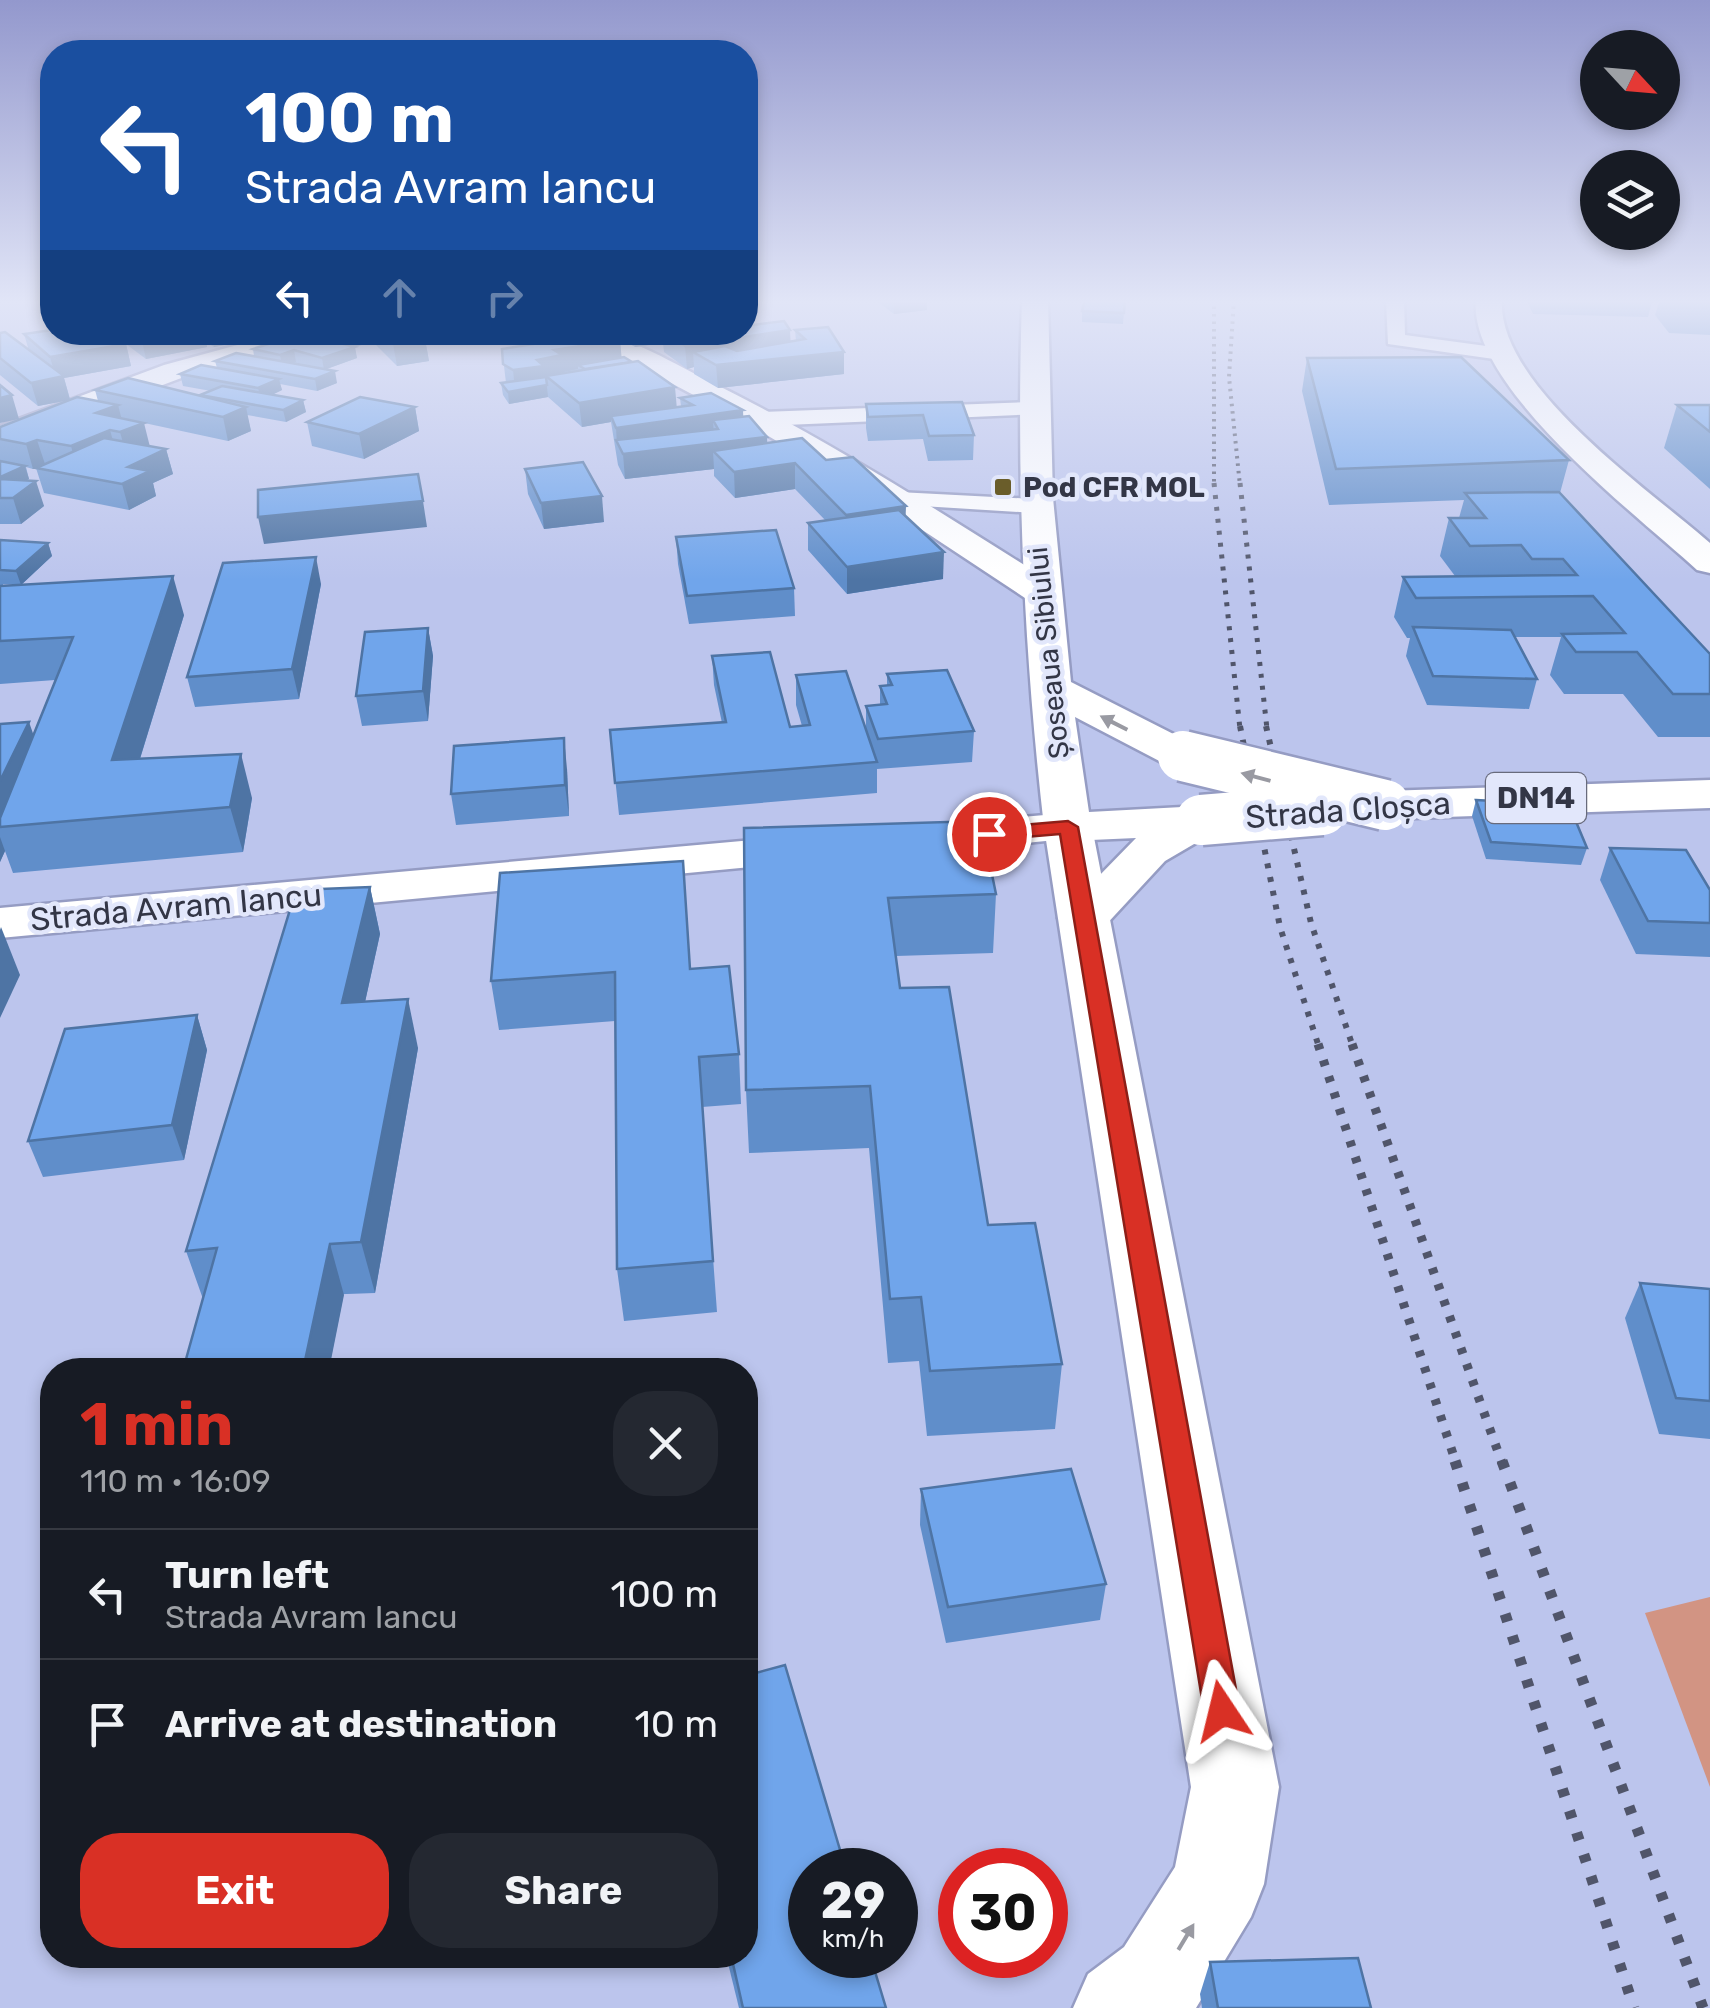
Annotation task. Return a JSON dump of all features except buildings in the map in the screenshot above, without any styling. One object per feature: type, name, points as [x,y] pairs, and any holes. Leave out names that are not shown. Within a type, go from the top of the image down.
[{"type":"main road","points":[[0,437],[117,393]]},
{"type":"main road","points":[[709,393],[898,498],[1038,590]]},
{"type":"main road","name":"Șoseaua Sibiului","points":[[1032,393],[1038,590],[1047,686],[1068,827],[1235,1787],[1218,1884],[1158,1981],[1122,2008]]},
{"type":"main road","points":[[1531,393],[1710,562]]},
{"type":"main road","name":"DN14","points":[[1047,686],[1183,756],[1262,780],[1385,805]]},
{"type":"main road","name":"Strada Cloșca","points":[[1068,827],[1385,805],[1702,791]]},
{"type":"main road","points":[[1084,918],[1148,851],[1201,820]]},
{"type":"main road","name":"Strada Avram Iancu","points":[[0,922],[1068,827]]},
{"type":"lane","points":[[761,419],[1032,409]]},
{"type":"lane","points":[[898,498],[1036,506]]},
{"type":"shaded area","points":[[1710,1597],[1710,1787],[1645,1613]]},
{"type":"railway","points":[[1214,393],[1214,483]]},
{"type":"railway","points":[[1231,393],[1240,486]]},
{"type":"railway","points":[[1214,483],[1240,729]]},
{"type":"railway","points":[[1240,483],[1267,729]]},
{"type":"railway","points":[[1240,726],[1280,927],[1319,1047]]},
{"type":"railway","points":[[1266,726],[1311,923],[1353,1047]]},
{"type":"railway","points":[[1318,1044],[1456,1463]]},
{"type":"railway","points":[[1352,1044],[1502,1463]]},
{"type":"railway","points":[[1455,1461],[1634,2008]]},
{"type":"railway","points":[[1502,1461],[1703,2008]]},
{"type":"place","name":"Pod CFR MOL","points":[[1003,487]]},
{"type":"route","points":[[989,834],[1068,827],[1222,1711]]}]
